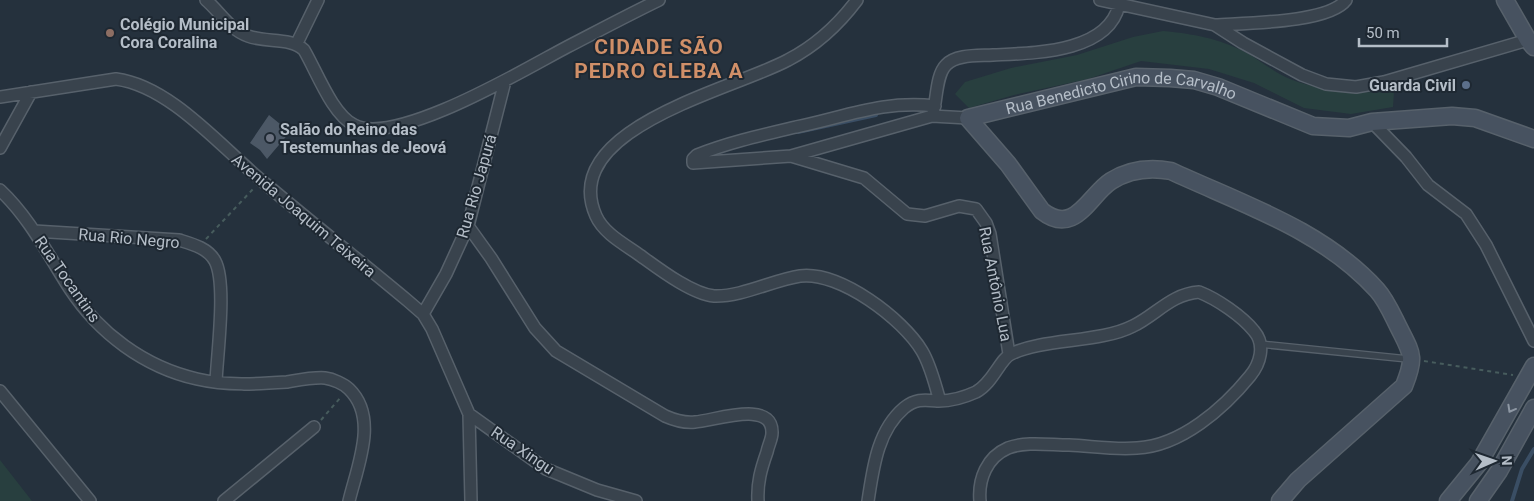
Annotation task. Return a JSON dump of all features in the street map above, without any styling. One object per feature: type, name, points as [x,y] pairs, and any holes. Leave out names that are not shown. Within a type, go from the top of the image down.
[{"type":"street","points":[[207,0],[231,27],[248,36],[297,43],[304,50],[344,119],[356,127],[367,129],[401,126],[431,115],[505,81],[659,0]]},
{"type":"street","points":[[297,43],[318,0]]},
{"type":"street","points":[[858,0],[844,18],[812,45],[790,60],[706,93],[626,135],[600,161],[591,180],[590,197],[601,225],[655,266],[698,292],[714,296],[730,295],[802,276],[837,281],[905,326],[923,352],[940,401]]},
{"type":"street","points":[[1100,0],[1215,25],[1313,17],[1330,13],[1346,0]]},
{"type":"street","points":[[1215,25],[1242,44],[1302,75],[1326,84],[1356,87],[1384,82],[1531,43],[1505,0]]},
{"type":"street","points":[[933,111],[941,73],[944,66],[950,61],[982,55],[1055,49],[1083,42],[1107,30],[1115,19],[1120,5]]},
{"type":"street","name":"Rua Benedicto Cirino de Carvalho","points":[[933,111],[791,156],[704,164],[694,163],[693,160],[702,153],[747,138],[891,104],[910,103],[933,111],[968,118],[1136,77],[1194,80],[1238,95],[1313,126],[1349,128],[1372,122],[1452,116],[1475,118],[1534,139]]},
{"type":"street","name":"Avenida Joaquim Teixeira","points":[[0,97],[102,80],[133,81],[169,102],[423,314],[441,346],[469,414],[471,501]]},
{"type":"street","name":"Rua Rio Japurá","points":[[423,314],[446,274],[468,226],[505,81]]},
{"type":"street","points":[[0,148],[31,92]]},
{"type":"street","points":[[968,118],[1008,164],[1042,211],[1049,216],[1065,219],[1074,216],[1087,207],[1109,182],[1130,172],[1157,168],[1171,171],[1302,232],[1329,249],[1377,291],[1391,313],[1413,359],[1404,386],[1298,480],[1280,501]]},
{"type":"street","points":[[1372,122],[1406,157],[1428,185],[1466,214],[1486,245],[1534,341]]},
{"type":"street","name":"Rua Antônio Lua","points":[[791,156],[864,178],[907,214],[925,216],[959,206],[976,209],[986,223],[990,234],[1009,354]]},
{"type":"street","name":"Rua Tocantins","points":[[0,190],[34,231],[84,308],[116,341],[170,370],[197,379],[251,384],[325,378],[348,388]]},
{"type":"street","points":[[468,226],[535,328],[544,340],[565,358],[675,420],[692,423],[742,414],[756,414],[765,417],[769,422],[772,436],[757,484],[758,501]]},
{"type":"street","name":"Rua Rio Negro","points":[[34,231],[179,240],[199,246],[215,261],[219,272],[221,291],[216,382]]},
{"type":"street","points":[[868,501],[874,463],[879,446],[898,413],[913,401],[956,399],[976,392],[989,383],[1009,354],[1132,327],[1180,295],[1198,292],[1248,324],[1256,334],[1261,356],[1247,380],[1235,394],[1185,432],[1169,440],[1139,448],[1038,444],[1010,448],[997,454],[985,469],[980,501]]},
{"type":"street","points":[[1448,501],[1479,463],[1531,372]]},
{"type":"street","points":[[348,388],[360,407],[365,430],[349,501]]},
{"type":"street","points":[[0,391],[90,501]]},
{"type":"street","points":[[1478,501],[1499,471],[1534,408]]},
{"type":"street","name":"Rua Xingu","points":[[469,414],[546,469],[597,490],[636,501]]},
{"type":"street","points":[[224,501],[314,427]]},
{"type":"lane","points":[[1259,344],[1413,359]]},
{"type":"path","points":[[199,246],[261,180]]},
{"type":"path","points":[[1413,359],[1531,372]]},
{"type":"path","points":[[314,427],[348,388]]},
{"type":"green space","points":[[1163,31],[1195,35],[1225,43],[1298,82],[1346,91],[1394,92],[1393,107],[1351,114],[1304,108],[1254,83],[1209,69],[1141,61],[1088,79],[1014,95],[969,108],[955,94],[965,82],[1011,68],[1077,55],[1133,37]]},
{"type":"green space","points":[[0,460],[32,501],[0,501]]},
{"type":"building","name":"Salão do Reino das Testemunhas de Jeová","points":[[269,115],[290,132],[267,159],[260,150],[250,143]]},
{"type":"waterway","points":[[798,132],[876,115]]},
{"type":"waterway","points":[[1512,501],[1522,469],[1534,449]]},
{"type":"place","name":"Colégio Municipal Cora Coralina","points":[[110,33]]},
{"type":"place","name":"Guarda Civil","points":[[1466,85]]},
{"type":"place","name":"Salão do Reino das Testemunhas de Jeová","points":[[270,138]]},
{"type":"district","name":"CIDADE SÃO PEDRO GLEBA A","points":[[659,59]]}]
